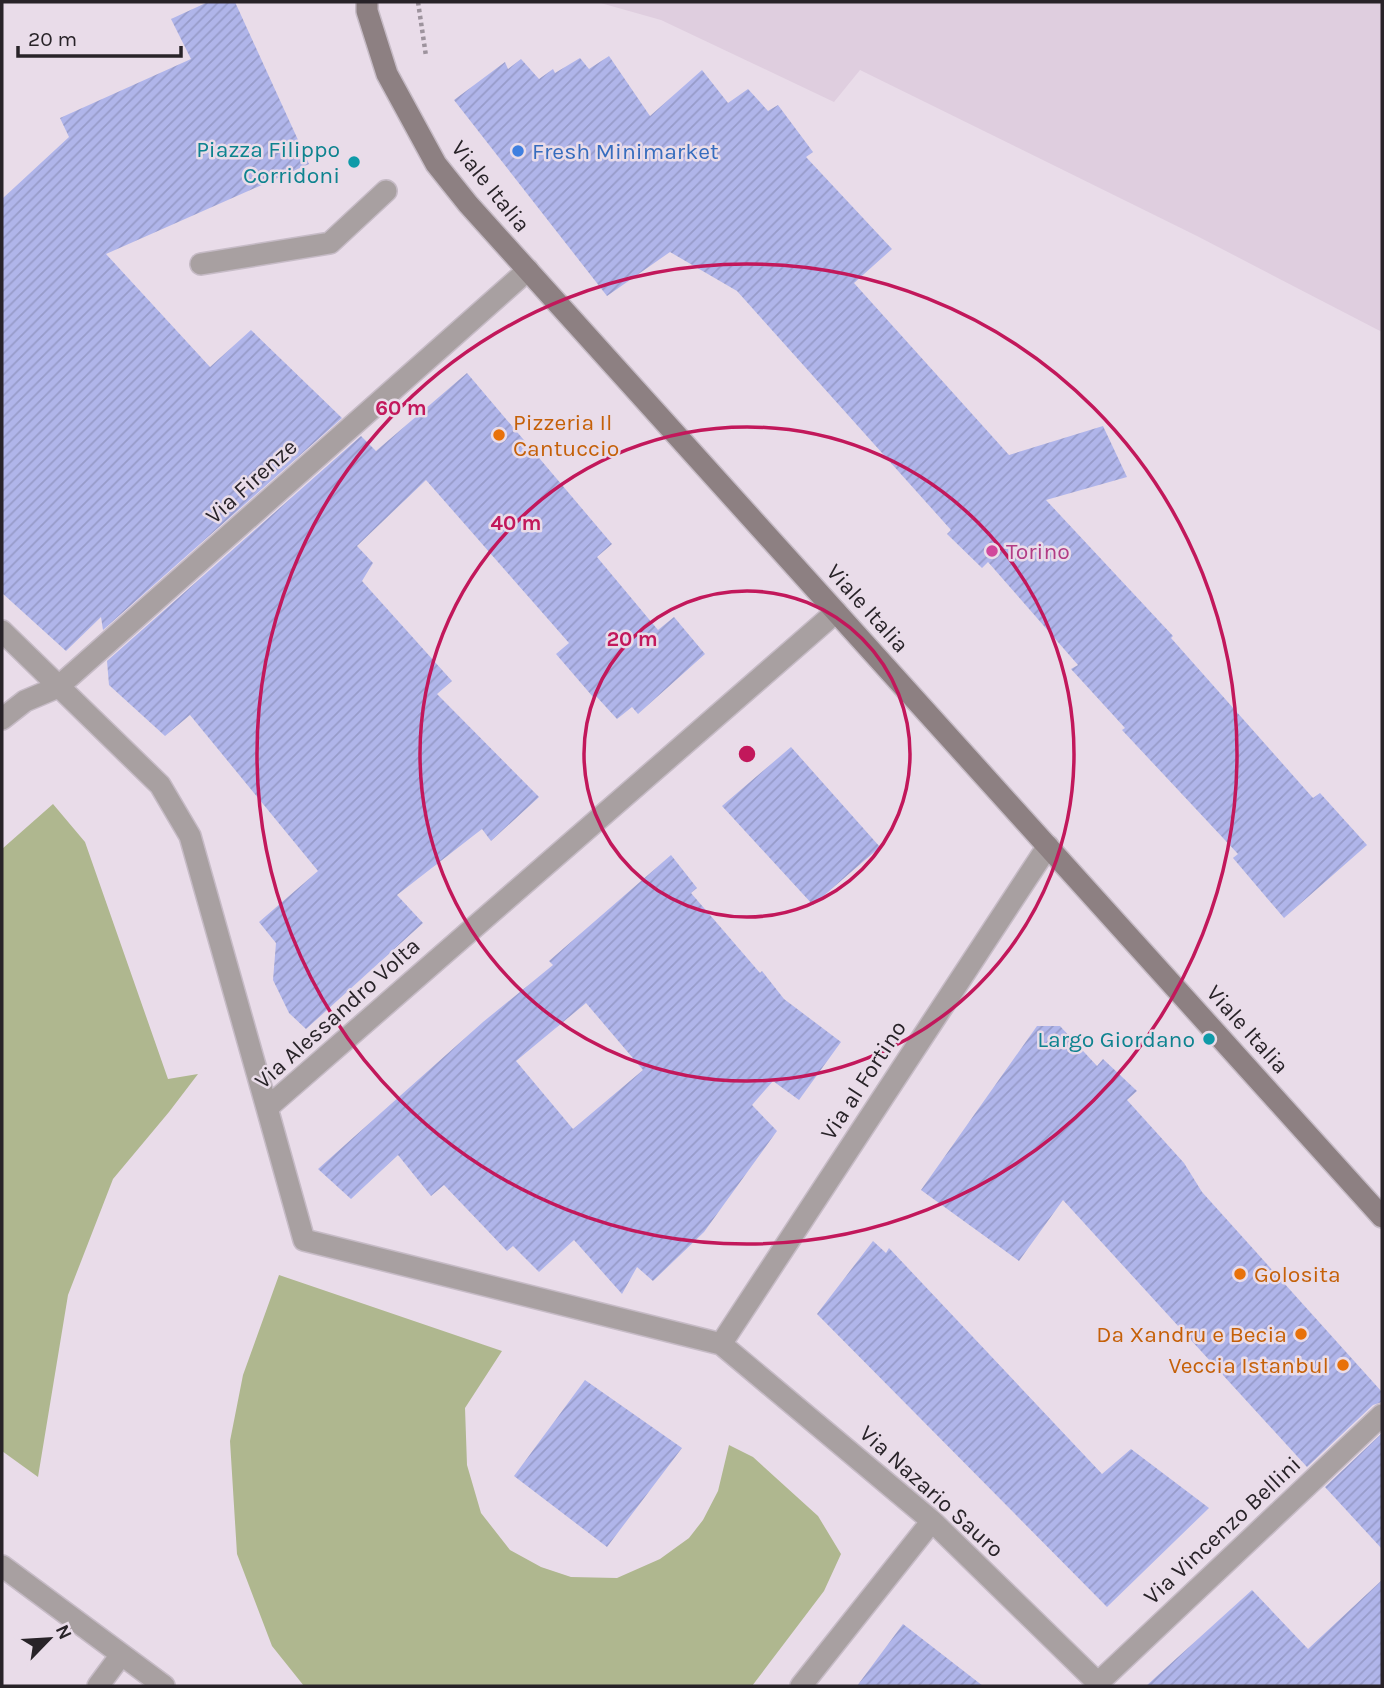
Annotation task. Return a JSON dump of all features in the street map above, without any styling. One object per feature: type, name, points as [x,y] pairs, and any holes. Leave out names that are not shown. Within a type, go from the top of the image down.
[{"type":"street","name":"Viale Italia","points":[[367,2],[387,74],[436,164],[468,204],[1382,1217]]},
{"type":"street","points":[[201,264],[330,243],[386,191]]},
{"type":"street","name":"Via Firenze","points":[[2,719],[25,701],[58,687],[528,270]]},
{"type":"street","name":"Via Alessandro Volta","points":[[721,1344],[304,1240],[267,1108],[836,612]]},
{"type":"street","points":[[2,631],[160,785],[190,836],[267,1108]]},
{"type":"street","name":"Via al Fortino","points":[[721,1344],[1048,846]]},
{"type":"street","name":"Via Nazario Sauro","points":[[721,1344],[932,1521],[1100,1685]]},
{"type":"street","name":"Via Vincenzo Bellini","points":[[1100,1685],[1382,1415]]},
{"type":"street","points":[[802,1686],[932,1521]]},
{"type":"street","points":[[2,1566],[164,1686]]},
{"type":"street","points":[[98,1686],[121,1655]]},
{"type":"path","points":[[418,2],[428,66]]},
{"type":"shaded area","points":[[597,2],[1382,2],[1382,332],[1197,236],[860,70],[834,102],[661,20]]},
{"type":"green space","points":[[53,804],[85,842],[168,1079],[198,1074],[113,1179],[68,1295],[38,1477],[2,1451],[2,849]]},
{"type":"green space","points":[[279,1275],[502,1351],[465,1408],[467,1465],[481,1513],[510,1550],[541,1567],[571,1577],[617,1578],[660,1559],[689,1538],[703,1520],[718,1491],[729,1445],[753,1457],[818,1516],[841,1554],[824,1591],[752,1686],[304,1686],[272,1646],[237,1554],[230,1441],[243,1375]]},
{"type":"building","points":[[208,2],[235,2],[309,164],[106,254],[210,367],[251,330],[342,418],[103,630],[101,617],[66,651],[2,593],[2,199],[69,137],[60,118],[191,59],[171,19]]},
{"type":"building","points":[[609,56],[650,116],[702,70],[728,103],[748,89],[768,111],[778,105],[813,152],[806,157],[892,249],[854,283],[1009,455],[1103,426],[1127,477],[1046,500],[1173,636],[1171,638],[1313,798],[1320,793],[1367,845],[1284,918],[1233,858],[1238,854],[1122,730],[1125,728],[1071,669],[1078,665],[988,562],[982,568],[947,534],[951,530],[737,291],[670,252],[607,296],[454,100],[505,62],[508,69],[521,59],[539,79],[553,69],[555,73],[580,58],[589,69]]},
{"type":"building","points":[[467,373],[612,544],[597,557],[658,630],[674,617],[705,654],[638,714],[632,707],[617,719],[595,695],[593,697],[556,654],[569,643],[426,480],[357,546],[373,563],[362,581],[452,681],[437,694],[539,797],[491,841],[482,829],[397,895],[423,923],[306,1029],[289,1013],[273,980],[276,943],[259,922],[318,871],[190,715],[165,736],[109,685],[107,661],[361,436],[376,451]]},
{"type":"building","points":[[791,747],[880,847],[813,905],[722,806]]},
{"type":"building","points":[[671,855],[697,888],[691,893],[760,973],[762,971],[784,999],[841,1042],[799,1100],[773,1081],[752,1105],[777,1131],[704,1232],[653,1281],[637,1267],[622,1294],[574,1240],[539,1272],[513,1246],[507,1251],[444,1185],[431,1196],[398,1155],[351,1199],[318,1169],[483,1022],[553,965],[549,961]],"holes":[[[586,1003],[643,1070],[573,1129],[516,1061]]]},
{"type":"building","points":[[1037,1026],[1060,1026],[1097,1066],[1103,1059],[1137,1091],[1127,1100],[1184,1163],[1202,1192],[1382,1392],[1382,1402],[1373,1405],[1307,1467],[1063,1200],[1019,1261],[921,1190]]},
{"type":"building","points":[[873,1241],[886,1253],[889,1248],[1102,1474],[1131,1449],[1209,1508],[1107,1607],[817,1314]]},
{"type":"building","points":[[585,1380],[682,1448],[607,1547],[514,1476]]},
{"type":"building","points":[[1382,1433],[1382,1549],[1325,1487]]},
{"type":"building","points":[[1382,1580],[1382,1686],[1146,1686],[1252,1590],[1308,1649]]},
{"type":"building","points":[[903,1624],[983,1686],[857,1686]]},
{"type":"place","name":"Fresh Minimarket","points":[[518,151]]},
{"type":"place","name":"Piazza Filippo Corridoni","points":[[354,162]]},
{"type":"place","name":"Pizzeria Il Cantuccio","points":[[499,435]]},
{"type":"place","name":"Torino","points":[[992,551]]},
{"type":"place","name":"Largo Giordano","points":[[1209,1039]]},
{"type":"place","name":"Golosita","points":[[1240,1274]]},
{"type":"place","name":"Da Xandru e Becia","points":[[1301,1334]]},
{"type":"place","name":"Veccia Istanbul","points":[[1343,1365]]}]
